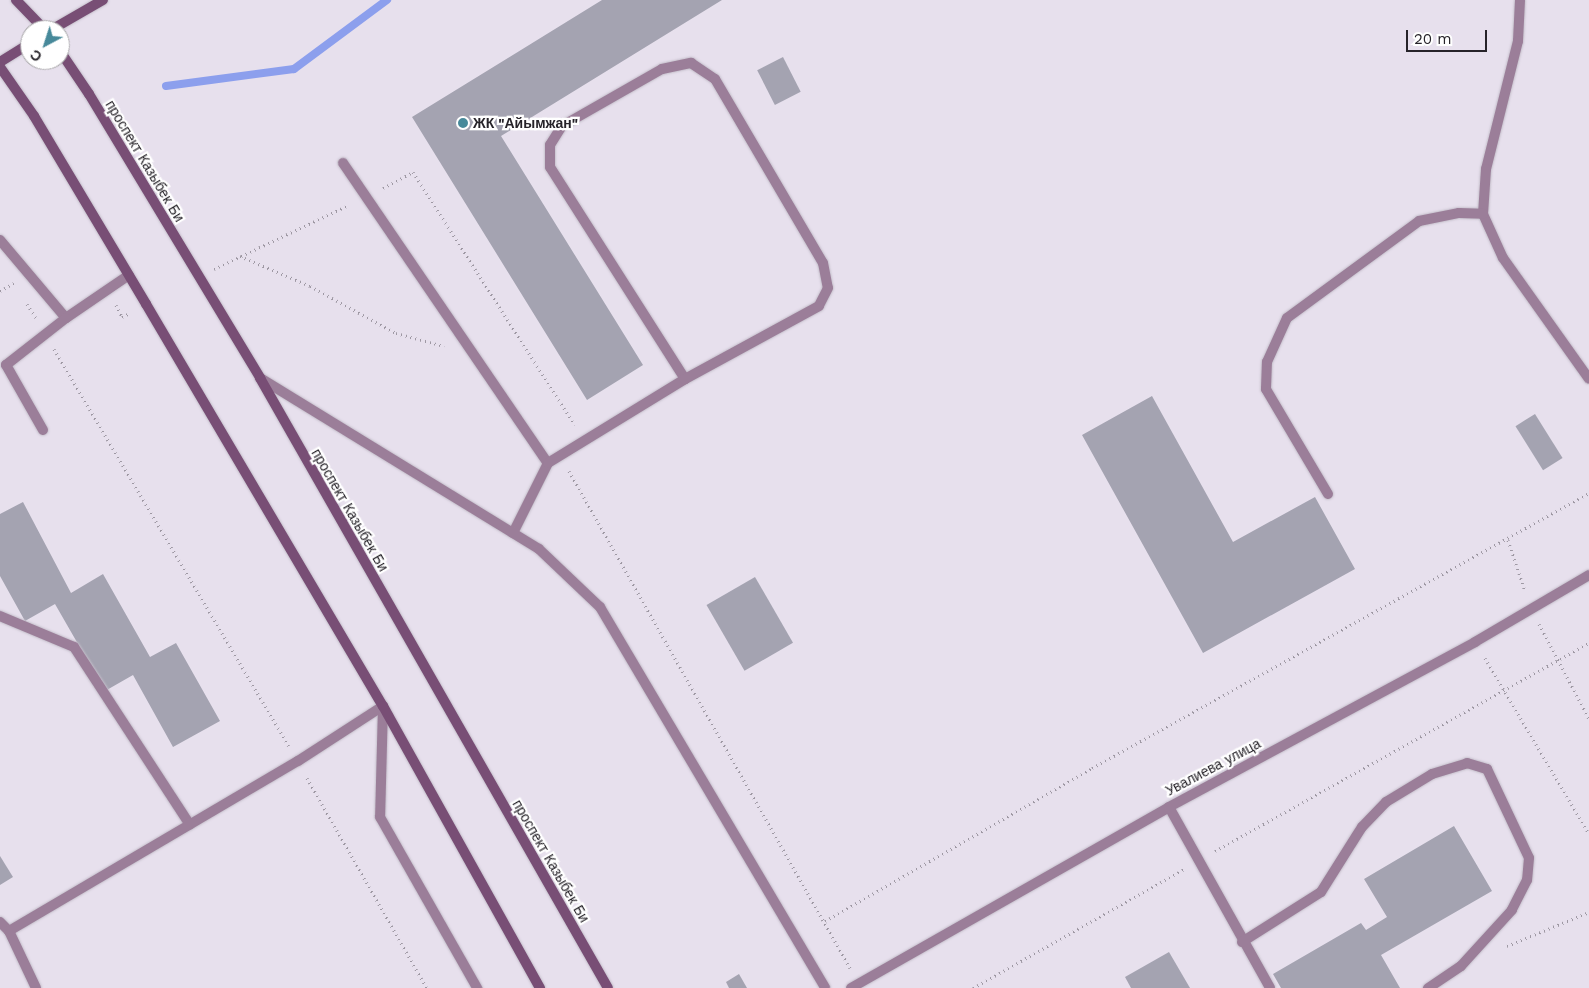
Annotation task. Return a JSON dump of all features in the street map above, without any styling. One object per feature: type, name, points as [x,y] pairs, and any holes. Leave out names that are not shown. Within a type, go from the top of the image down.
[{"type":"street","points":[[16,0],[35,20]]},
{"type":"street","points":[[69,20],[103,0]]},
{"type":"street","points":[[1520,0],[1518,41],[1486,169],[1483,214],[1503,258],[1589,379]]},
{"type":"street","points":[[0,62],[20,49]]},
{"type":"street","points":[[513,533],[548,463],[685,378],[818,306],[828,288],[823,264],[715,80],[690,63],[662,69],[562,126],[550,145],[550,167],[685,378]]},
{"type":"street","name":"проспект Казыбек Би","points":[[70,65],[90,94],[260,378],[608,988]]},
{"type":"street","points":[[0,68],[34,116],[383,706],[540,988]]},
{"type":"street","points":[[342,163],[548,463]]},
{"type":"street","points":[[1328,494],[1266,389],[1267,362],[1287,318],[1418,221],[1459,212],[1483,214]]},
{"type":"street","points":[[0,240],[66,318]]},
{"type":"street","points":[[43,430],[6,365],[66,318],[129,275]]},
{"type":"street","points":[[260,378],[540,549],[600,607],[825,988]]},
{"type":"street","name":"Увалиева улица","points":[[855,986],[1168,807],[1475,642],[1589,575]]},
{"type":"street","points":[[0,616],[74,647],[190,825]]},
{"type":"street","points":[[9,931],[298,761],[383,706]]},
{"type":"street","points":[[383,706],[380,817],[477,988]]},
{"type":"street","points":[[1242,942],[1321,892],[1362,827],[1386,802],[1432,774],[1467,763],[1487,769],[1529,858],[1527,880],[1512,910],[1461,966],[1428,988]]},
{"type":"street","points":[[1168,807],[1242,942],[1270,988]]},
{"type":"street","points":[[0,922],[9,931],[36,988]]},
{"type":"path","points":[[240,256],[310,286],[396,332],[474,354]]},
{"type":"path","points":[[0,291],[14,282],[20,291]]},
{"type":"path","points":[[25,300],[298,761],[427,988]]},
{"type":"path","points":[[560,455],[825,921],[855,986]]},
{"type":"path","points":[[825,921],[1100,764],[1508,540],[1589,493]]},
{"type":"path","points":[[1508,540],[1531,608],[1589,718]]},
{"type":"path","points":[[1475,642],[1589,834]]},
{"type":"path","points":[[973,988],[1589,643]]},
{"type":"path","points":[[1497,950],[1589,912]]},
{"type":"building","points":[[602,0],[722,0],[501,136],[643,365],[587,400],[412,117]]},
{"type":"building","points":[[783,57],[801,92],[775,105],[757,70]]},
{"type":"building","points":[[1152,396],[1233,542],[1315,497],[1355,569],[1203,653],[1082,435]]},
{"type":"building","points":[[1535,414],[1563,458],[1543,470],[1515,426]]},
{"type":"building","points":[[23,502],[71,593],[103,574],[150,657],[176,643],[220,721],[173,747],[133,675],[105,691],[55,604],[25,621],[0,576],[0,514]]},
{"type":"building","points":[[755,577],[793,643],[745,671],[707,605]]},
{"type":"building","points":[[1454,826],[1492,891],[1381,955],[1400,988],[1281,988],[1273,974],[1361,923],[1366,930],[1387,917],[1364,879]]},
{"type":"building","points":[[0,856],[13,877],[0,885]]},
{"type":"building","points":[[1169,952],[1190,988],[1131,988],[1125,977]]},
{"type":"building","points":[[739,974],[747,988],[729,988],[726,982]]},
{"type":"waterway","points":[[166,86],[294,69],[387,0]]},
{"type":"place","name":"ЖК \"Айымжан\"","points":[[463,123]]}]
